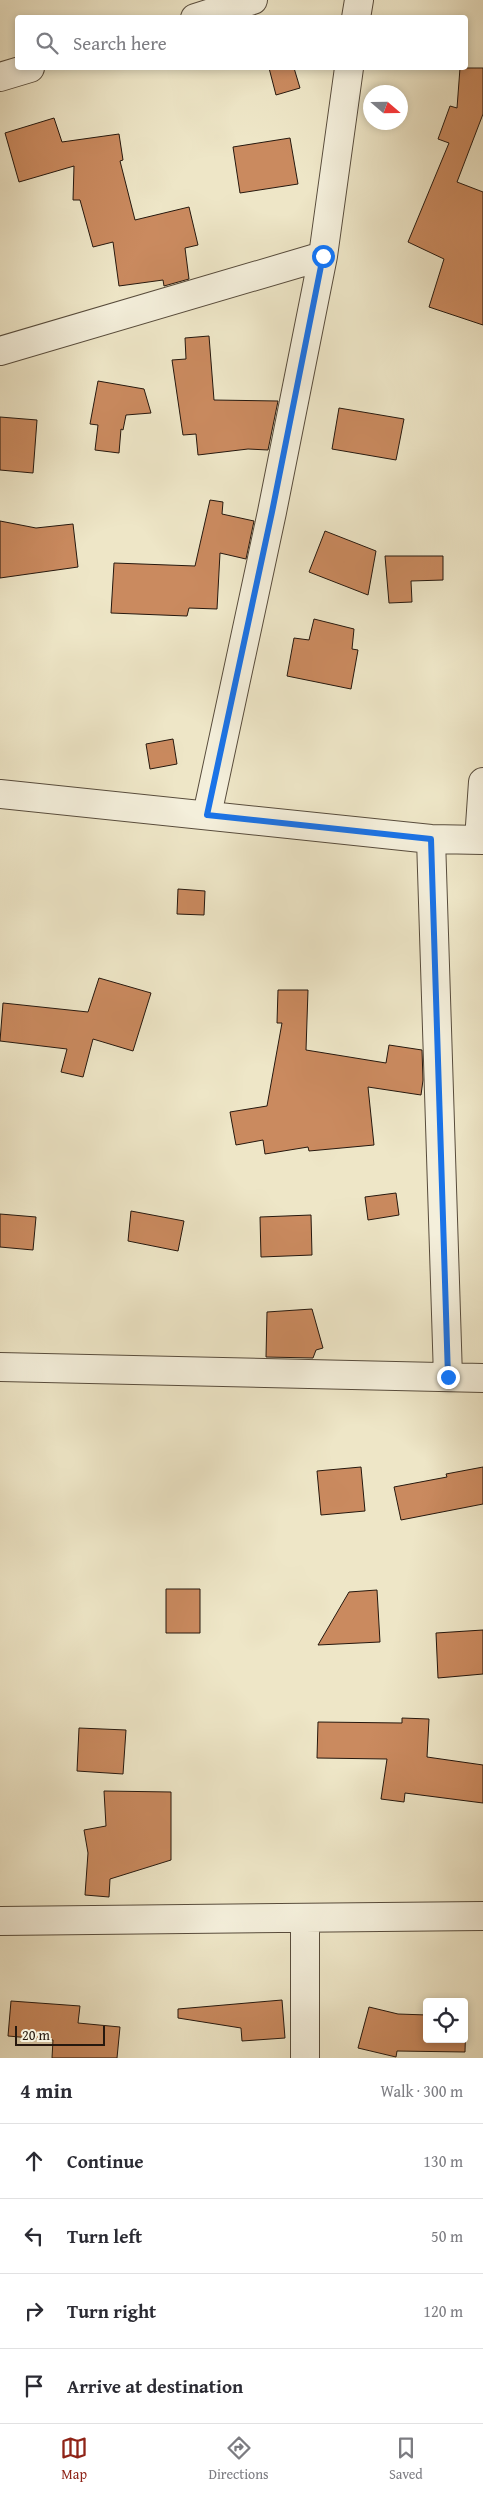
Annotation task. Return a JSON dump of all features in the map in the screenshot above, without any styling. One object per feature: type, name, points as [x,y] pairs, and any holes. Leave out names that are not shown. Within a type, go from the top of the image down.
[{"type":"street","points":[[205,15],[253,0]]},
{"type":"street","points":[[356,15],[359,0]]},
{"type":"street","points":[[0,77],[23,70]]},
{"type":"street","points":[[207,815],[272,512],[323,256],[349,70]]},
{"type":"street","points":[[0,351],[323,256]]},
{"type":"street","points":[[0,794],[431,839],[481,840],[483,782]]},
{"type":"street","points":[[431,839],[448,1377]]},
{"type":"street","points":[[0,1366],[483,1378]]},
{"type":"street","points":[[0,1921],[483,1916]]},
{"type":"street","points":[[305,1918],[305,2058]]},
{"type":"building","points":[[483,68],[483,114],[457,182],[483,192],[483,325],[429,307],[444,259],[408,242],[449,143],[438,139],[450,106],[457,108],[460,70]]},
{"type":"building","points":[[270,70],[295,70],[300,88],[276,95]]},
{"type":"building","points":[[54,118],[62,142],[119,134],[123,160],[120,161],[135,220],[189,207],[198,245],[185,248],[189,279],[164,286],[163,280],[119,286],[113,242],[93,247],[80,200],[73,200],[74,166],[19,182],[5,133]]},
{"type":"building","points":[[290,138],[298,184],[240,193],[233,147]]},
{"type":"building","points":[[209,336],[214,400],[278,401],[268,450],[248,449],[198,455],[196,434],[183,435],[172,360],[186,359],[185,338]]},
{"type":"building","points":[[98,381],[144,389],[151,413],[126,415],[123,430],[121,429],[119,453],[95,450],[98,425],[90,424]]},
{"type":"building","points":[[339,408],[404,419],[396,460],[332,449]]},
{"type":"building","points":[[0,417],[37,420],[33,473],[0,470]]},
{"type":"building","points":[[210,500],[223,502],[222,514],[254,521],[246,559],[220,553],[217,609],[189,608],[187,616],[111,613],[114,563],[195,566]]},
{"type":"building","points":[[0,521],[36,528],[73,524],[78,567],[0,578]]},
{"type":"building","points":[[325,531],[376,551],[368,595],[309,572]]},
{"type":"building","points":[[385,556],[443,556],[443,580],[411,581],[412,602],[389,603]]},
{"type":"building","points":[[314,619],[354,629],[352,649],[358,650],[351,689],[287,676],[294,638],[309,640]]},
{"type":"building","points":[[173,739],[177,764],[150,769],[146,744]]},
{"type":"building","points":[[178,889],[205,891],[204,915],[177,914]]},
{"type":"building","points":[[99,978],[151,993],[133,1051],[93,1039],[83,1077],[61,1072],[67,1049],[0,1041],[3,1003],[88,1012]]},
{"type":"building","points":[[278,990],[308,990],[306,1050],[386,1063],[389,1045],[422,1050],[423,1080],[421,1095],[368,1087],[374,1145],[309,1151],[308,1147],[265,1154],[263,1140],[236,1145],[230,1112],[267,1106],[282,1023],[277,1023]]},
{"type":"building","points":[[396,1193],[399,1215],[368,1220],[365,1197]]},
{"type":"building","points":[[131,1211],[184,1221],[178,1251],[128,1241]]},
{"type":"building","points":[[0,1214],[36,1217],[33,1250],[0,1247]]},
{"type":"building","points":[[311,1215],[312,1255],[261,1257],[260,1217]]},
{"type":"building","points":[[312,1309],[323,1348],[316,1350],[313,1358],[266,1357],[267,1312]]},
{"type":"building","points":[[361,1467],[365,1511],[321,1515],[317,1471]]},
{"type":"building","points":[[483,1467],[483,1504],[401,1520],[394,1487],[447,1477],[446,1474]]},
{"type":"building","points":[[166,1589],[200,1589],[200,1633],[166,1633]]},
{"type":"building","points":[[377,1590],[380,1642],[318,1645],[349,1592]]},
{"type":"building","points":[[483,1630],[483,1674],[438,1678],[436,1633]]},
{"type":"building","points":[[402,1718],[429,1719],[427,1757],[483,1765],[483,1803],[405,1793],[404,1802],[381,1799],[387,1759],[317,1758],[318,1722],[402,1723]]},
{"type":"building","points":[[79,1728],[126,1730],[123,1774],[77,1771]]},
{"type":"building","points":[[104,1791],[171,1792],[171,1860],[110,1879],[109,1897],[85,1895],[88,1853],[84,1830],[106,1826]]},
{"type":"building","points":[[282,2000],[285,2038],[242,2041],[241,2028],[178,2018],[178,2009]]},
{"type":"building","points":[[11,2001],[80,2006],[78,2023],[120,2027],[117,2058],[52,2058],[53,2040],[8,2036]]},
{"type":"building","points":[[369,2007],[398,2014],[423,2015],[423,2043],[465,2043],[465,2052],[397,2051],[396,2057],[358,2048]]},
{"type":"route","points":[[323,256],[272,512],[207,815],[431,839],[448,1377]]}]
